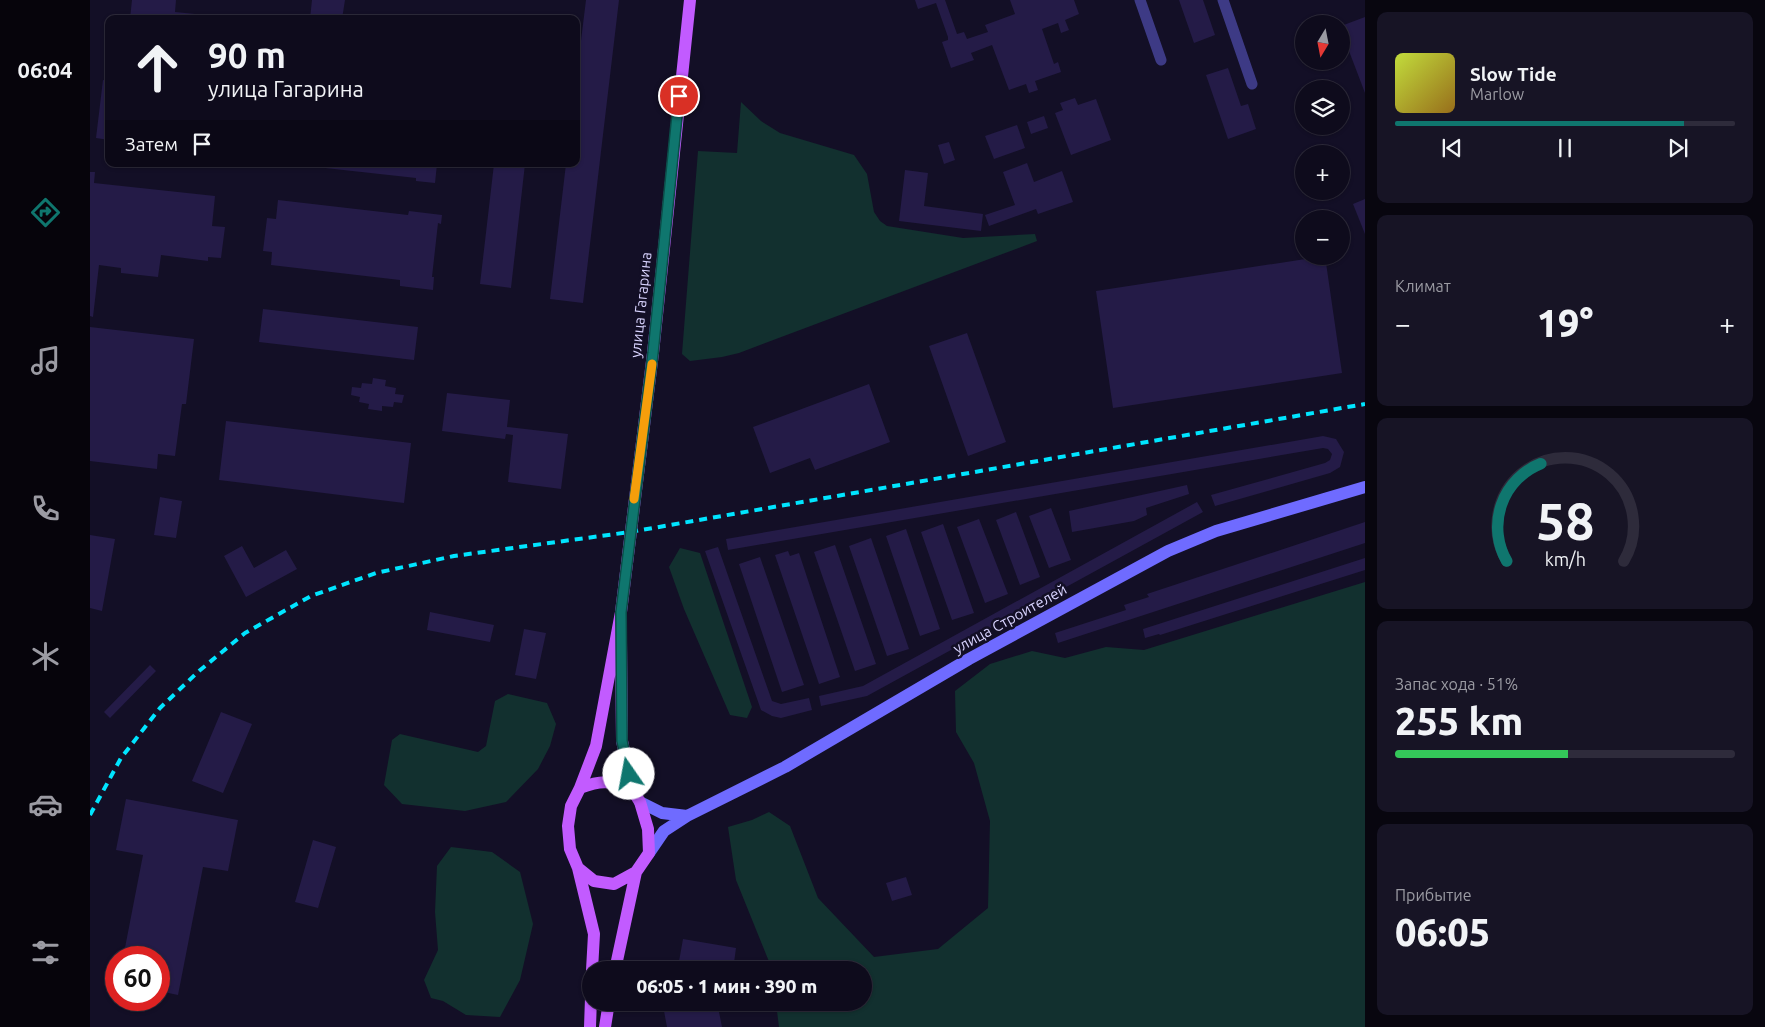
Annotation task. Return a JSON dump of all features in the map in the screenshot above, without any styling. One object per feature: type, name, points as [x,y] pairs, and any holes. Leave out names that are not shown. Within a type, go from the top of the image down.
[{"type":"main road","name":"улица Гагарина","points":[[621,612],[653,353],[690,0]]},
{"type":"main road","name":"улица Строителей","points":[[649,853],[664,831],[687,816],[785,767],[969,660],[1168,550],[1216,531],[1365,488]]},
{"type":"main road","points":[[592,961],[594,934],[578,868],[570,849],[568,826],[571,806],[596,746],[621,612]]},
{"type":"main road","points":[[617,961],[636,872],[649,853],[648,829],[636,797],[622,741],[621,612]]},
{"type":"main road","points":[[580,788],[598,782],[614,783],[662,813],[687,816]]},
{"type":"main road","points":[[578,868],[594,881],[614,884],[636,872]]},
{"type":"main road","points":[[590,1027],[591,1011]]},
{"type":"main road","points":[[605,1027],[608,1011]]},
{"type":"street","points":[[1140,0],[1161,60]]},
{"type":"street","points":[[1223,0],[1252,84]]},
{"type":"green space","points":[[741,102],[761,121],[780,133],[854,155],[867,174],[874,212],[880,221],[887,226],[963,238],[1035,234],[1037,241],[739,353],[690,361],[682,354],[698,151],[737,153]]},
{"type":"green space","points":[[680,548],[700,553],[752,707],[747,718],[730,715],[684,609],[669,567]]},
{"type":"green space","points":[[1365,582],[1365,1027],[779,1027],[777,1011],[872,1011],[872,961],[769,961],[736,880],[728,827],[752,820],[769,812],[790,826],[818,898],[874,957],[938,949],[988,908],[990,821],[974,763],[956,732],[955,691],[990,664],[1032,651],[1065,658],[1106,647],[1144,650]]},
{"type":"green space","points":[[508,694],[547,703],[556,724],[550,746],[538,769],[506,802],[465,811],[402,804],[384,785],[392,740],[400,734],[478,752],[486,746],[495,701]]},
{"type":"green space","points":[[451,847],[492,852],[520,872],[533,924],[520,980],[500,1017],[466,1015],[443,1001],[431,998],[424,980],[438,950],[435,912],[437,866]]},
{"type":"building","points":[[132,0],[176,0],[175,12],[205,15],[130,15]]},
{"type":"building","points":[[312,0],[345,0],[343,15],[310,15]]},
{"type":"building","points":[[586,0],[619,0],[583,303],[550,299],[566,167],[580,167],[580,49]]},
{"type":"building","points":[[915,0],[945,0],[957,34],[964,32],[967,39],[988,32],[985,25],[1015,14],[1010,0],[1074,0],[1079,14],[1065,20],[1069,30],[1061,33],[1058,23],[1042,29],[1054,64],[1058,62],[1061,72],[1035,81],[1038,90],[1029,93],[1026,84],[1009,90],[992,45],[971,53],[974,60],[951,68],[942,42],[948,40],[948,37],[936,3],[918,9]]},
{"type":"building","points":[[1179,0],[1203,0],[1215,35],[1194,43]]},
{"type":"building","points":[[1365,17],[1365,93],[1350,54],[1350,23]]},
{"type":"building","points":[[1228,68],[1241,106],[1248,104],[1256,129],[1228,139],[1206,75]]},
{"type":"building","points":[[103,80],[105,80],[105,139],[96,138]]},
{"type":"building","points":[[1075,98],[1078,105],[1096,99],[1111,140],[1071,155],[1055,113],[1063,110],[1060,103]]},
{"type":"building","points":[[1044,116],[1048,128],[1031,134],[1027,122]]},
{"type":"building","points":[[1017,125],[1025,148],[994,159],[985,136]]},
{"type":"building","points":[[949,142],[955,160],[944,164],[938,145]]},
{"type":"building","points":[[1027,163],[1034,182],[1062,171],[1073,202],[1038,214],[1036,209],[989,226],[985,215],[1015,205],[1003,172]]},
{"type":"building","points":[[316,167],[437,167],[435,183],[416,181],[416,178]]},
{"type":"building","points":[[494,167],[525,167],[511,288],[480,284]]},
{"type":"building","points":[[905,170],[928,173],[924,206],[983,214],[981,231],[899,221]]},
{"type":"building","points":[[90,172],[95,172],[94,183],[215,196],[212,226],[225,227],[221,258],[208,257],[208,261],[161,255],[158,277],[121,273],[121,268],[99,265],[93,317],[90,316]]},
{"type":"building","points":[[1365,199],[1365,234],[1353,204]]},
{"type":"building","points":[[278,200],[408,215],[409,211],[442,215],[441,224],[438,223],[432,277],[434,277],[433,290],[400,286],[400,280],[271,265],[272,252],[263,251],[267,218],[276,219]]},
{"type":"building","points":[[1295,261],[1295,265],[1326,265],[1342,373],[1113,408],[1096,291]]},
{"type":"building","points":[[263,309],[418,327],[414,360],[259,342]]},
{"type":"building","points":[[90,327],[194,339],[186,404],[182,404],[175,456],[158,454],[157,469],[90,461]]},
{"type":"building","points":[[967,333],[1006,442],[968,456],[929,346]]},
{"type":"building","points":[[373,378],[386,380],[385,386],[396,388],[395,394],[404,395],[402,403],[394,402],[393,407],[382,406],[382,411],[368,409],[369,404],[359,402],[360,397],[351,395],[352,387],[361,388],[362,383],[372,384]]},
{"type":"building","points":[[869,384],[890,442],[815,470],[810,458],[770,473],[753,427]]},
{"type":"building","points":[[447,393],[510,400],[507,427],[568,434],[561,489],[508,482],[513,435],[506,434],[505,439],[442,431]]},
{"type":"building","points":[[226,421],[411,443],[404,503],[219,480]]},
{"type":"building","points":[[1323,436],[1336,439],[1344,452],[1340,467],[1330,473],[1215,506],[1211,495],[1325,463],[1330,460],[1332,454],[1328,449],[1323,448],[728,550],[726,539]]},
{"type":"building","points":[[1187,485],[1189,494],[1146,508],[1147,515],[1134,521],[1072,532],[1069,511]]},
{"type":"building","points":[[160,497],[182,501],[176,538],[154,535]]},
{"type":"building","points":[[1197,502],[1203,512],[867,696],[821,706],[819,696],[863,686]]},
{"type":"building","points":[[1051,508],[1071,560],[1049,568],[1029,516]]},
{"type":"building","points":[[1016,512],[1040,577],[1020,585],[996,520]]},
{"type":"building","points":[[979,519],[1008,594],[985,603],[957,527]]},
{"type":"building","points":[[1365,522],[1365,543],[1058,643],[1055,633],[1126,610],[1124,605],[1149,597],[1147,594]]},
{"type":"building","points":[[943,524],[974,613],[952,620],[921,532]]},
{"type":"building","points":[[906,529],[940,629],[920,636],[886,536]]},
{"type":"building","points":[[90,535],[115,539],[102,611],[90,608]]},
{"type":"building","points":[[871,538],[909,649],[887,656],[849,546]]},
{"type":"building","points":[[835,545],[876,664],[855,671],[814,552]]},
{"type":"building","points":[[242,546],[254,568],[286,550],[297,569],[246,597],[224,556]]},
{"type":"building","points":[[718,547],[772,701],[781,704],[809,698],[812,710],[781,718],[761,710],[705,551]]},
{"type":"building","points":[[788,551],[790,556],[799,553],[840,677],[819,684],[775,555]]},
{"type":"building","points":[[760,557],[804,685],[782,692],[739,564]]},
{"type":"building","points":[[1365,558],[1365,570],[1160,635],[1145,638],[1143,629]]},
{"type":"building","points":[[430,612],[494,625],[490,642],[427,630]]},
{"type":"building","points":[[524,629],[546,633],[536,679],[515,675]]},
{"type":"building","points":[[150,665],[156,671],[110,718],[104,712]]},
{"type":"building","points":[[221,712],[252,724],[223,793],[192,781]]},
{"type":"building","points":[[126,799],[238,820],[228,871],[203,867],[178,995],[170,993],[170,946],[125,946],[143,855],[116,850]]},
{"type":"building","points":[[313,840],[336,847],[318,908],[295,902]]},
{"type":"building","points":[[906,877],[912,895],[892,901],[886,883]]},
{"type":"building","points":[[683,939],[736,948],[734,961],[679,961]]},
{"type":"building","points":[[664,1011],[719,1011],[722,1027],[667,1027]]},
{"type":"railway","points":[[90,815],[121,758],[160,708],[199,671],[245,633],[311,596],[376,573],[454,556],[630,532],[1365,404]]},
{"type":"slow traffic","points":[[634,499],[652,364]]},
{"type":"route","points":[[629,774],[622,741],[621,612],[653,353],[679,96]]}]
